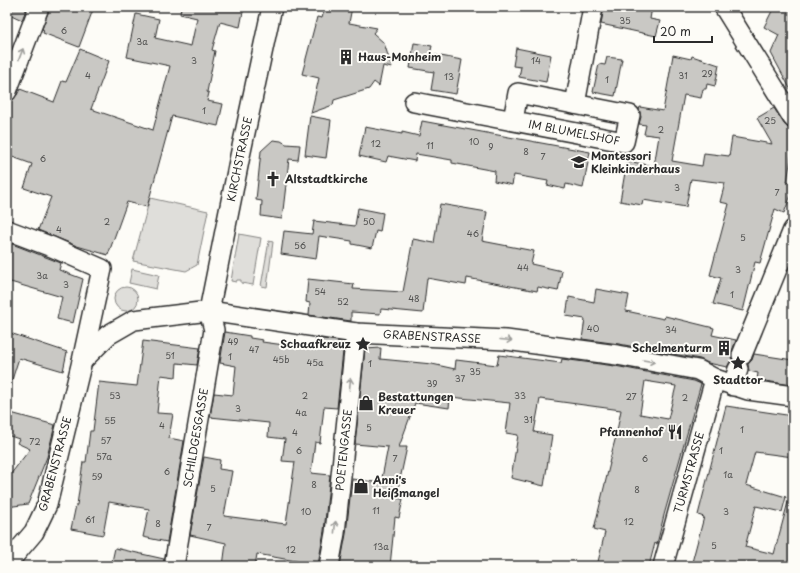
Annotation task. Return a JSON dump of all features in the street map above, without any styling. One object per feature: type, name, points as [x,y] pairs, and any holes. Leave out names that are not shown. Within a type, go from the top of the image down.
[{"type":"street","points":[[7,91],[39,7]]},
{"type":"street","name":"KIRCHSTRASSE","points":[[209,311],[272,7]]},
{"type":"street","points":[[575,104],[593,7]]},
{"type":"street","points":[[724,7],[793,118]]},
{"type":"street","name":"IM BLUMELSHOF","points":[[414,102],[624,142],[630,115],[518,93],[512,120]]},
{"type":"street","name":"GRABENSTRASSE","points":[[7,230],[52,247],[102,269],[82,361],[46,505],[34,532],[13,559]]},
{"type":"street","points":[[738,370],[756,319],[793,230]]},
{"type":"street","name":"GRABENSTRASSE","points":[[82,361],[108,335],[134,320],[209,311],[356,333],[506,340],[617,355],[698,370],[715,379],[738,370],[748,390],[793,396]]},
{"type":"street","name":"SCHILDGESGASSE","points":[[174,566],[214,330],[209,311]]},
{"type":"street","name":"POETENGASSE","points":[[329,566],[335,533],[356,333]]},
{"type":"street","name":"TURMSTRASSE","points":[[662,566],[715,379]]},
{"type":"shaded area","points":[[150,198],[208,211],[197,265],[186,271],[133,261]]},
{"type":"shaded area","points":[[239,234],[261,238],[253,285],[241,283],[241,280],[237,280],[236,282],[231,281]]},
{"type":"shaded area","points":[[269,241],[273,242],[267,287],[261,286]]},
{"type":"shaded area","points":[[132,269],[159,275],[156,289],[129,283]]},
{"type":"shaded area","points":[[126,287],[135,290],[138,299],[135,308],[126,311],[117,308],[114,299],[117,290]]},
{"type":"building","points":[[7,7],[27,7],[22,20],[7,13]]},
{"type":"building","points":[[50,7],[94,7],[79,47],[43,33],[44,30],[42,29]]},
{"type":"building","points":[[181,7],[244,7],[240,27],[220,22],[212,50],[215,51],[207,92],[209,93],[207,101],[223,104],[218,126],[172,116],[147,207],[127,202],[108,255],[77,246],[38,230],[51,197],[24,188],[32,164],[7,155],[7,112],[11,101],[20,89],[54,102],[62,81],[66,82],[80,49],[109,61],[91,109],[153,130],[170,66],[127,57],[136,14],[159,19],[155,38],[191,46],[197,18],[180,14]]},
{"type":"building","name":"Haus-Monheim","points":[[325,7],[352,7],[349,23],[377,28],[373,33],[384,43],[392,68],[383,66],[379,86],[374,82],[369,89],[334,100],[333,105],[311,113],[319,78],[302,74],[317,17],[322,18]]},
{"type":"building","points":[[604,7],[652,7],[650,19],[660,21],[656,36],[601,24]]},
{"type":"building","points":[[774,7],[793,7],[793,94],[771,53],[779,35],[764,27]]},
{"type":"building","points":[[414,43],[432,46],[430,54],[462,60],[456,94],[431,90],[434,72],[410,68]]},
{"type":"building","points":[[516,48],[551,55],[546,82],[519,77],[521,67],[513,66]]},
{"type":"building","points":[[673,55],[691,59],[692,56],[719,65],[715,86],[707,84],[706,89],[703,89],[701,98],[684,95],[672,161],[702,166],[704,153],[729,156],[732,137],[772,144],[757,118],[774,108],[784,124],[788,128],[793,129],[793,145],[787,182],[793,184],[793,190],[784,213],[775,209],[760,263],[755,262],[743,311],[713,304],[721,278],[710,275],[729,204],[720,202],[725,183],[691,179],[686,207],[643,200],[642,205],[620,201],[627,161],[654,166],[659,136],[644,134],[646,125],[639,124],[641,117],[639,110],[640,107],[663,111]]},
{"type":"building","points":[[607,57],[622,59],[615,96],[593,92],[599,64],[605,65]]},
{"type":"building","points":[[310,116],[331,120],[326,158],[305,155]]},
{"type":"building","points":[[422,121],[590,152],[583,188],[566,184],[565,189],[547,185],[548,181],[514,175],[512,185],[494,181],[495,171],[452,163],[452,160],[416,154],[415,161],[388,156],[386,162],[359,156],[365,127],[419,136]]},
{"type":"building","name":"Altstadtkirche","points":[[273,140],[281,141],[286,144],[300,145],[298,160],[289,159],[282,219],[261,216],[262,201],[256,200],[261,151]]},
{"type":"building","points":[[440,204],[487,212],[482,241],[534,251],[531,264],[562,271],[558,291],[538,287],[537,291],[467,278],[466,285],[427,278],[423,313],[381,309],[380,314],[351,312],[351,321],[309,315],[310,303],[306,302],[308,279],[354,284],[353,289],[403,292],[413,239],[434,243]]},
{"type":"building","points":[[358,208],[383,213],[380,232],[376,231],[372,248],[352,244],[352,241],[319,236],[316,259],[281,254],[284,231],[312,234],[314,221],[355,226]]},
{"type":"building","points":[[7,242],[61,263],[59,270],[83,279],[73,323],[57,319],[62,297],[7,281]]},
{"type":"building","points":[[596,289],[629,295],[626,311],[664,319],[665,316],[714,328],[712,335],[736,340],[731,356],[732,360],[727,367],[708,363],[700,359],[619,344],[582,339],[585,319],[566,316],[569,297],[594,302]]},
{"type":"building","points":[[7,332],[67,352],[63,371],[19,358],[10,386],[7,385]]},
{"type":"building","points":[[225,332],[250,336],[250,338],[263,340],[262,342],[314,349],[316,338],[344,342],[337,408],[324,407],[320,443],[315,442],[311,473],[330,475],[324,531],[318,565],[257,554],[255,566],[241,563],[241,566],[223,566],[226,543],[190,535],[204,457],[220,460],[219,469],[232,471],[224,516],[286,524],[295,462],[282,461],[285,439],[268,437],[269,423],[210,417],[214,393],[233,395],[236,366],[220,363]]},
{"type":"building","points":[[143,341],[200,348],[197,365],[177,363],[176,377],[161,375],[157,413],[173,414],[169,438],[184,441],[167,542],[143,537],[149,509],[109,502],[103,535],[71,529],[77,505],[83,462],[86,462],[90,431],[93,431],[99,382],[137,386]]},
{"type":"building","points":[[381,348],[380,359],[432,364],[455,369],[456,360],[497,365],[499,355],[561,363],[562,359],[615,366],[694,381],[701,384],[657,544],[655,543],[649,566],[597,566],[605,532],[594,529],[621,410],[540,399],[534,432],[552,435],[544,486],[511,478],[518,435],[506,433],[510,403],[450,397],[449,408],[415,403],[399,447],[407,447],[396,498],[403,499],[399,518],[395,517],[390,566],[340,566],[346,534],[352,479],[381,483],[388,447],[355,444],[365,349]],"holes":[[[645,381],[676,386],[668,419],[640,414]]]},
{"type":"building","points":[[754,354],[793,360],[793,385],[757,380],[758,373],[749,371],[748,364],[752,360]]},
{"type":"building","points":[[726,406],[793,416],[793,457],[755,452],[746,485],[786,497],[782,512],[756,506],[745,547],[774,554],[788,502],[793,503],[793,566],[691,566],[704,517],[698,515]]},
{"type":"building","points":[[7,412],[55,425],[47,457],[28,504],[7,507],[7,479],[30,449],[17,443],[19,439],[7,435]]},
{"type":"building","points":[[115,548],[164,559],[163,566],[111,566]]},
{"type":"place","name":"Haus-Monheim","points":[[346,57]]},
{"type":"place","name":"Montessori Kleinkinderhaus","points":[[579,162]]},
{"type":"place","name":"Altstadtkirche","points":[[273,179]]},
{"type":"place","name":"Schaafkreuz","points":[[363,344]]},
{"type":"place","name":"Schelmenturm","points":[[724,348]]},
{"type":"place","name":"Stadttor","points":[[738,363]]},
{"type":"place","name":"Bestattungen Kreuer","points":[[366,403]]},
{"type":"place","name":"Pfannenhof","points":[[675,432]]},
{"type":"place","name":"Anni's Heißmangel","points":[[361,486]]}]
